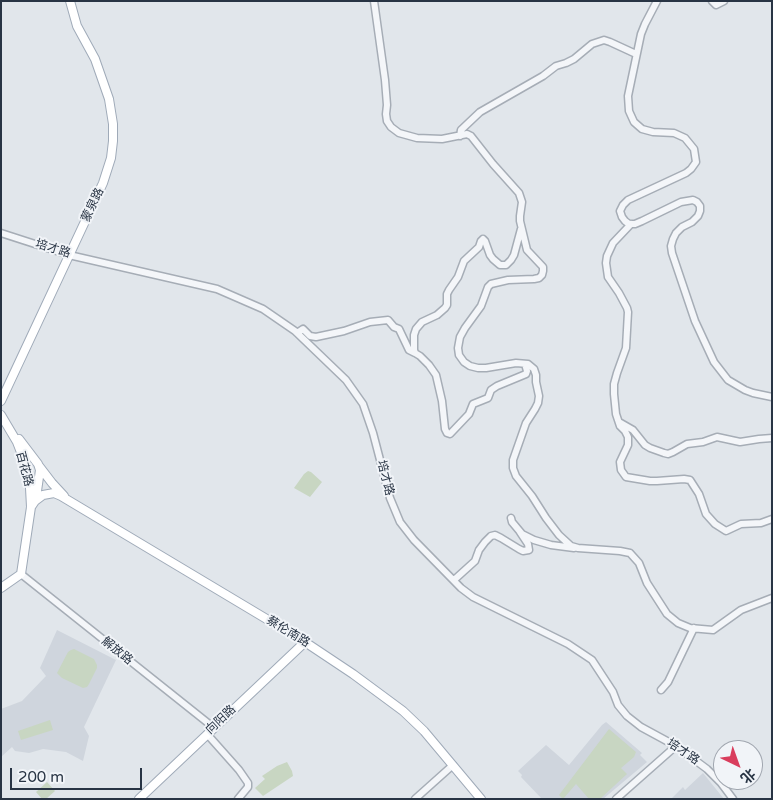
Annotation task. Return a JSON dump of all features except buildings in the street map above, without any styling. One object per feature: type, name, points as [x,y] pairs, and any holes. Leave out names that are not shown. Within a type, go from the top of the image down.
[{"type":"main road","name":"蒙泉路","points":[[1,401],[7,384],[106,175],[111,158],[113,132],[109,99],[95,58],[77,26],[70,1]]},
{"type":"main road","name":"百花路","points":[[2,416],[38,464],[40,470],[36,493],[31,507],[21,574]]},
{"type":"main road","name":"百花路","points":[[2,416],[24,460],[30,488],[31,507]]},
{"type":"main road","name":"蔡伦南路","points":[[38,464],[67,499]]},
{"type":"main road","name":"蔡伦南路","points":[[31,507],[37,499],[47,494],[58,494],[305,642],[403,711],[424,731],[481,799]]},
{"type":"main road","points":[[1,588],[21,574]]},
{"type":"main road","name":"向阳路","points":[[139,799],[305,642]]},
{"type":"street","points":[[374,1],[385,80],[387,121],[399,133],[417,138],[442,139],[467,134],[472,136],[493,164],[520,193],[522,202],[521,227],[527,250],[543,267],[542,275],[534,280],[508,280],[491,284],[481,306],[460,337],[459,355],[464,362],[478,368],[516,363],[528,364],[534,369],[539,396],[538,404],[526,423],[513,460],[513,468],[523,486],[559,535],[571,546],[578,548]]},
{"type":"street","points":[[631,224],[624,221],[620,211],[628,200],[686,173],[696,162],[694,149],[685,138],[674,133],[653,132],[642,129],[630,116],[628,96],[636,54],[641,34],[657,1]]},
{"type":"street","points":[[712,1],[716,4],[724,1]]},
{"type":"street","points":[[460,136],[460,130],[480,112],[543,76],[556,66],[566,63],[592,44],[604,40],[636,54]]},
{"type":"street","points":[[772,396],[753,393],[728,380],[714,362],[695,321],[671,246],[676,233],[698,216],[700,206],[697,202],[693,200],[681,202],[642,221],[631,224],[613,243],[606,263],[608,277],[619,293],[628,312],[626,348],[614,384],[616,414],[620,426],[625,430],[628,437],[628,445],[620,462],[623,475],[657,481],[690,480],[699,494],[706,514],[715,524],[726,531],[740,524],[761,523],[772,519]]},
{"type":"street","points":[[415,353],[414,335],[416,329],[422,322],[437,315],[445,308],[447,305],[447,294],[458,278],[464,261],[479,247],[481,240],[485,241],[493,259],[500,265],[506,266],[514,255],[521,227]]},
{"type":"street","name":"培才路","points":[[1,233],[69,255],[218,289],[263,309],[297,333],[346,380],[363,404],[373,433],[390,498],[400,522],[414,540],[473,597],[568,644],[592,660],[627,716],[641,727],[676,746],[708,769],[733,799]]},
{"type":"street","points":[[297,333],[303,330],[310,336],[316,337],[344,331],[370,322],[388,320],[394,327],[399,329],[408,350],[425,360],[436,375],[442,401],[445,430],[450,434],[469,414],[473,404],[488,398],[491,390],[498,386],[526,374],[525,364]]},
{"type":"street","points":[[1,392],[7,384]]},
{"type":"street","points":[[619,422],[633,430],[650,448],[659,453],[668,454],[688,444],[717,438],[740,442],[758,438],[772,438]]},
{"type":"street","points":[[454,580],[475,561],[479,550],[491,536],[496,535],[523,551],[529,550],[528,544],[511,518]]},
{"type":"street","points":[[520,532],[541,543],[569,548],[630,553],[638,563],[647,583],[667,614],[678,623],[694,628],[713,630],[741,610],[772,598]]},
{"type":"street","name":"解放路","points":[[21,574],[213,727]]},
{"type":"street","points":[[661,690],[668,682],[694,628]]},
{"type":"street","points":[[207,734],[248,783],[248,787],[238,799]]},
{"type":"street","points":[[616,799],[676,746]]},
{"type":"street","points":[[415,799],[453,765]]},
{"type":"shaded area","points":[[57,630],[116,660],[84,727],[89,736],[83,761],[66,752],[43,749],[29,753],[15,751],[12,747],[1,757],[1,709],[22,701],[46,676],[40,668]]},
{"type":"shaded area","points":[[606,722],[642,753],[640,755],[647,762],[603,799],[542,799],[521,777],[522,775],[518,771],[546,745],[569,765]]},
{"type":"shaded area","points":[[703,773],[713,785],[713,790],[717,790],[724,799],[671,799],[683,787],[685,790]]},
{"type":"green space","points":[[308,471],[322,482],[310,497],[294,488]]},
{"type":"green space","points":[[74,649],[94,659],[97,665],[87,687],[83,688],[62,678],[57,673],[68,652]]},
{"type":"green space","points":[[50,720],[53,730],[21,740],[18,731]]},
{"type":"green space","points":[[609,729],[636,752],[634,757],[621,768],[627,774],[601,798],[589,799],[576,784],[563,799],[559,795]]},
{"type":"green space","points":[[287,762],[293,776],[263,796],[255,788],[265,779],[262,776]]},
{"type":"green space","points":[[47,782],[55,791],[46,799],[42,799],[36,792]]}]
